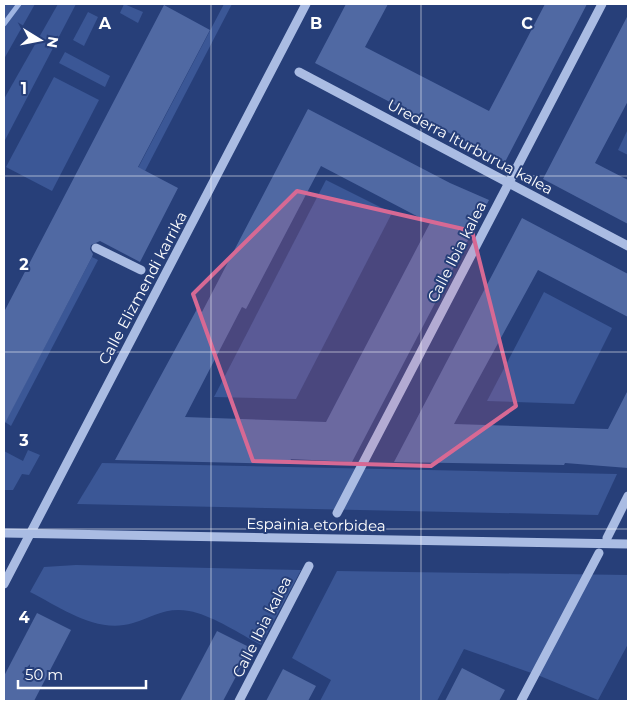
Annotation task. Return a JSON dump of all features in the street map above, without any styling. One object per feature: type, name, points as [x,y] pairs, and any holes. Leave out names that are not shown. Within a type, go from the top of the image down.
[{"type":"street","name":"Calle Elizmendi karrika","points":[[4,584],[306,4]]},
{"type":"street","name":"Calle Ibia kalea","points":[[337,514],[602,4]]},
{"type":"street","name":"Urederra Iturburua kalea","points":[[299,72],[628,246]]},
{"type":"street","name":"Calle Elizmendi karrika","points":[[96,248],[141,270]]},
{"type":"street","points":[[607,538],[628,496]]},
{"type":"street","name":"Espainia etorbidea","points":[[4,533],[628,544]]},
{"type":"street","points":[[521,701],[599,553]]},
{"type":"street","name":"Calle Ibia kalea","points":[[240,701],[310,566]]},
{"type":"highlighted area","points":[[297,191],[472,231],[516,406],[431,466],[253,461],[193,294]]},
{"type":"shaded area","points":[[4,4],[35,4],[4,59]]},
{"type":"shaded area","points":[[58,4],[76,4],[4,142],[4,99]]},
{"type":"shaded area","points":[[124,4],[143,12],[138,23],[120,13]]},
{"type":"shaded area","points":[[224,4],[232,4],[145,171],[138,168]]},
{"type":"shaded area","points":[[88,12],[98,17],[84,46],[73,40]]},
{"type":"shaded area","points":[[65,52],[110,76],[105,87],[59,63]]},
{"type":"shaded area","points":[[54,77],[99,100],[52,191],[6,167]]},
{"type":"shaded area","points":[[628,129],[628,155],[618,150]]},
{"type":"shaded area","points":[[326,180],[392,213],[296,399],[214,397]]},
{"type":"shaded area","points":[[92,257],[98,260],[11,426],[5,422]]},
{"type":"shaded area","points":[[544,292],[612,328],[574,404],[487,401]]},
{"type":"shaded area","points":[[28,450],[40,455],[29,475],[22,474],[13,490],[4,490],[4,451],[23,461]]},
{"type":"shaded area","points":[[102,463],[617,474],[598,515],[77,504]]},
{"type":"shaded area","points":[[76,565],[301,570],[261,645],[198,613],[173,610],[133,623],[106,625],[80,618],[30,592],[44,567]]},
{"type":"shaded area","points":[[337,571],[628,575],[628,644],[598,700],[540,676],[464,649],[437,701],[320,701],[331,680],[292,658]]},
{"type":"building","points":[[346,4],[388,4],[365,47],[489,111],[545,4],[587,4],[505,162],[315,63]]},
{"type":"building","points":[[164,5],[210,30],[138,167],[178,188],[140,262],[100,241],[91,245],[92,257],[4,425],[4,312]]},
{"type":"building","points":[[628,15],[628,101],[595,163],[628,180],[628,224],[543,179]]},
{"type":"building","points":[[308,109],[450,183],[489,200],[352,462],[291,459],[289,464],[115,460],[197,309],[202,312]],"holes":[[[321,166],[430,223],[326,422],[185,417],[242,307],[246,309]]]},
{"type":"building","points":[[522,218],[628,274],[628,317],[538,270],[454,424],[608,429],[628,390],[628,468],[565,463],[564,465],[394,462]]},
{"type":"building","points":[[37,613],[71,630],[34,701],[4,701],[4,676]]},
{"type":"building","points":[[217,631],[251,648],[223,701],[180,701]]},
{"type":"building","points":[[462,668],[505,690],[499,701],[445,701]]},
{"type":"building","points":[[283,669],[316,686],[308,701],[266,701]]},
{"type":"waterway","points":[[4,24],[19,4]]}]
